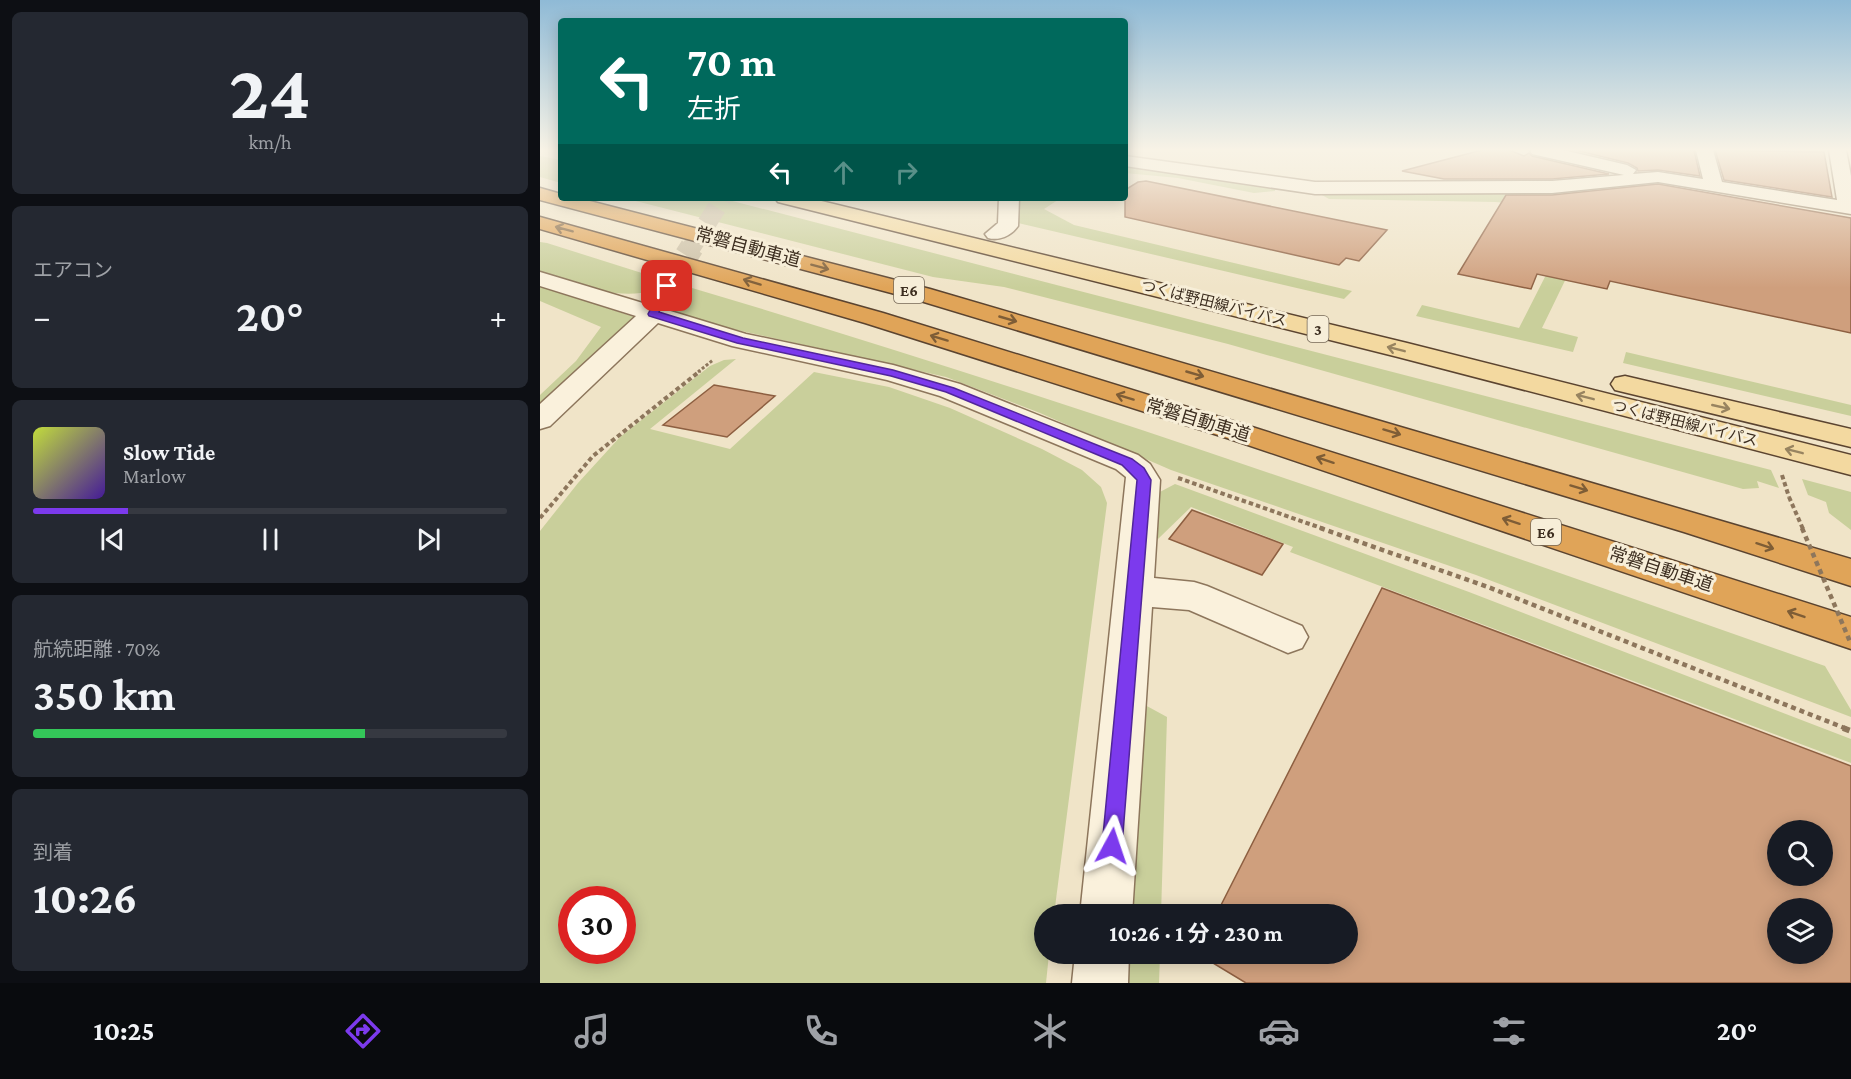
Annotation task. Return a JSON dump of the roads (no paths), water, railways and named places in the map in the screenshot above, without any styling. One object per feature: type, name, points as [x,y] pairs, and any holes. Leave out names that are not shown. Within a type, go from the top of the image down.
[{"type":"highway","name":"常磐自動車道","points":[[567,201],[922,294],[1582,489],[1851,573]]},
{"type":"highway","name":"常磐自動車道","points":[[540,223],[874,318],[1229,429],[1851,633]]},
{"type":"main road","name":"つくば野田線バイパス","points":[[797,201],[1407,351],[1851,465]]},
{"type":"main road","name":"つくば野田線バイパス","points":[[857,201],[1851,438]]},
{"type":"street","points":[[1781,196],[1850,207]]},
{"type":"street","points":[[995,234],[1008,226],[1009,201]]},
{"type":"street","points":[[540,279],[660,300],[741,341],[893,373],[950,390],[1127,462],[1139,471],[1144,480],[1107,904]]},
{"type":"street","points":[[540,420],[660,300]]},
{"type":"street","points":[[1134,591],[1194,596],[1288,637]]},
{"type":"street","points":[[1100,983],[1101,964]]},
{"type":"tunnel","points":[[691,248],[721,201]]},
{"type":"tunnel","points":[[667,286],[692,247]]}]
